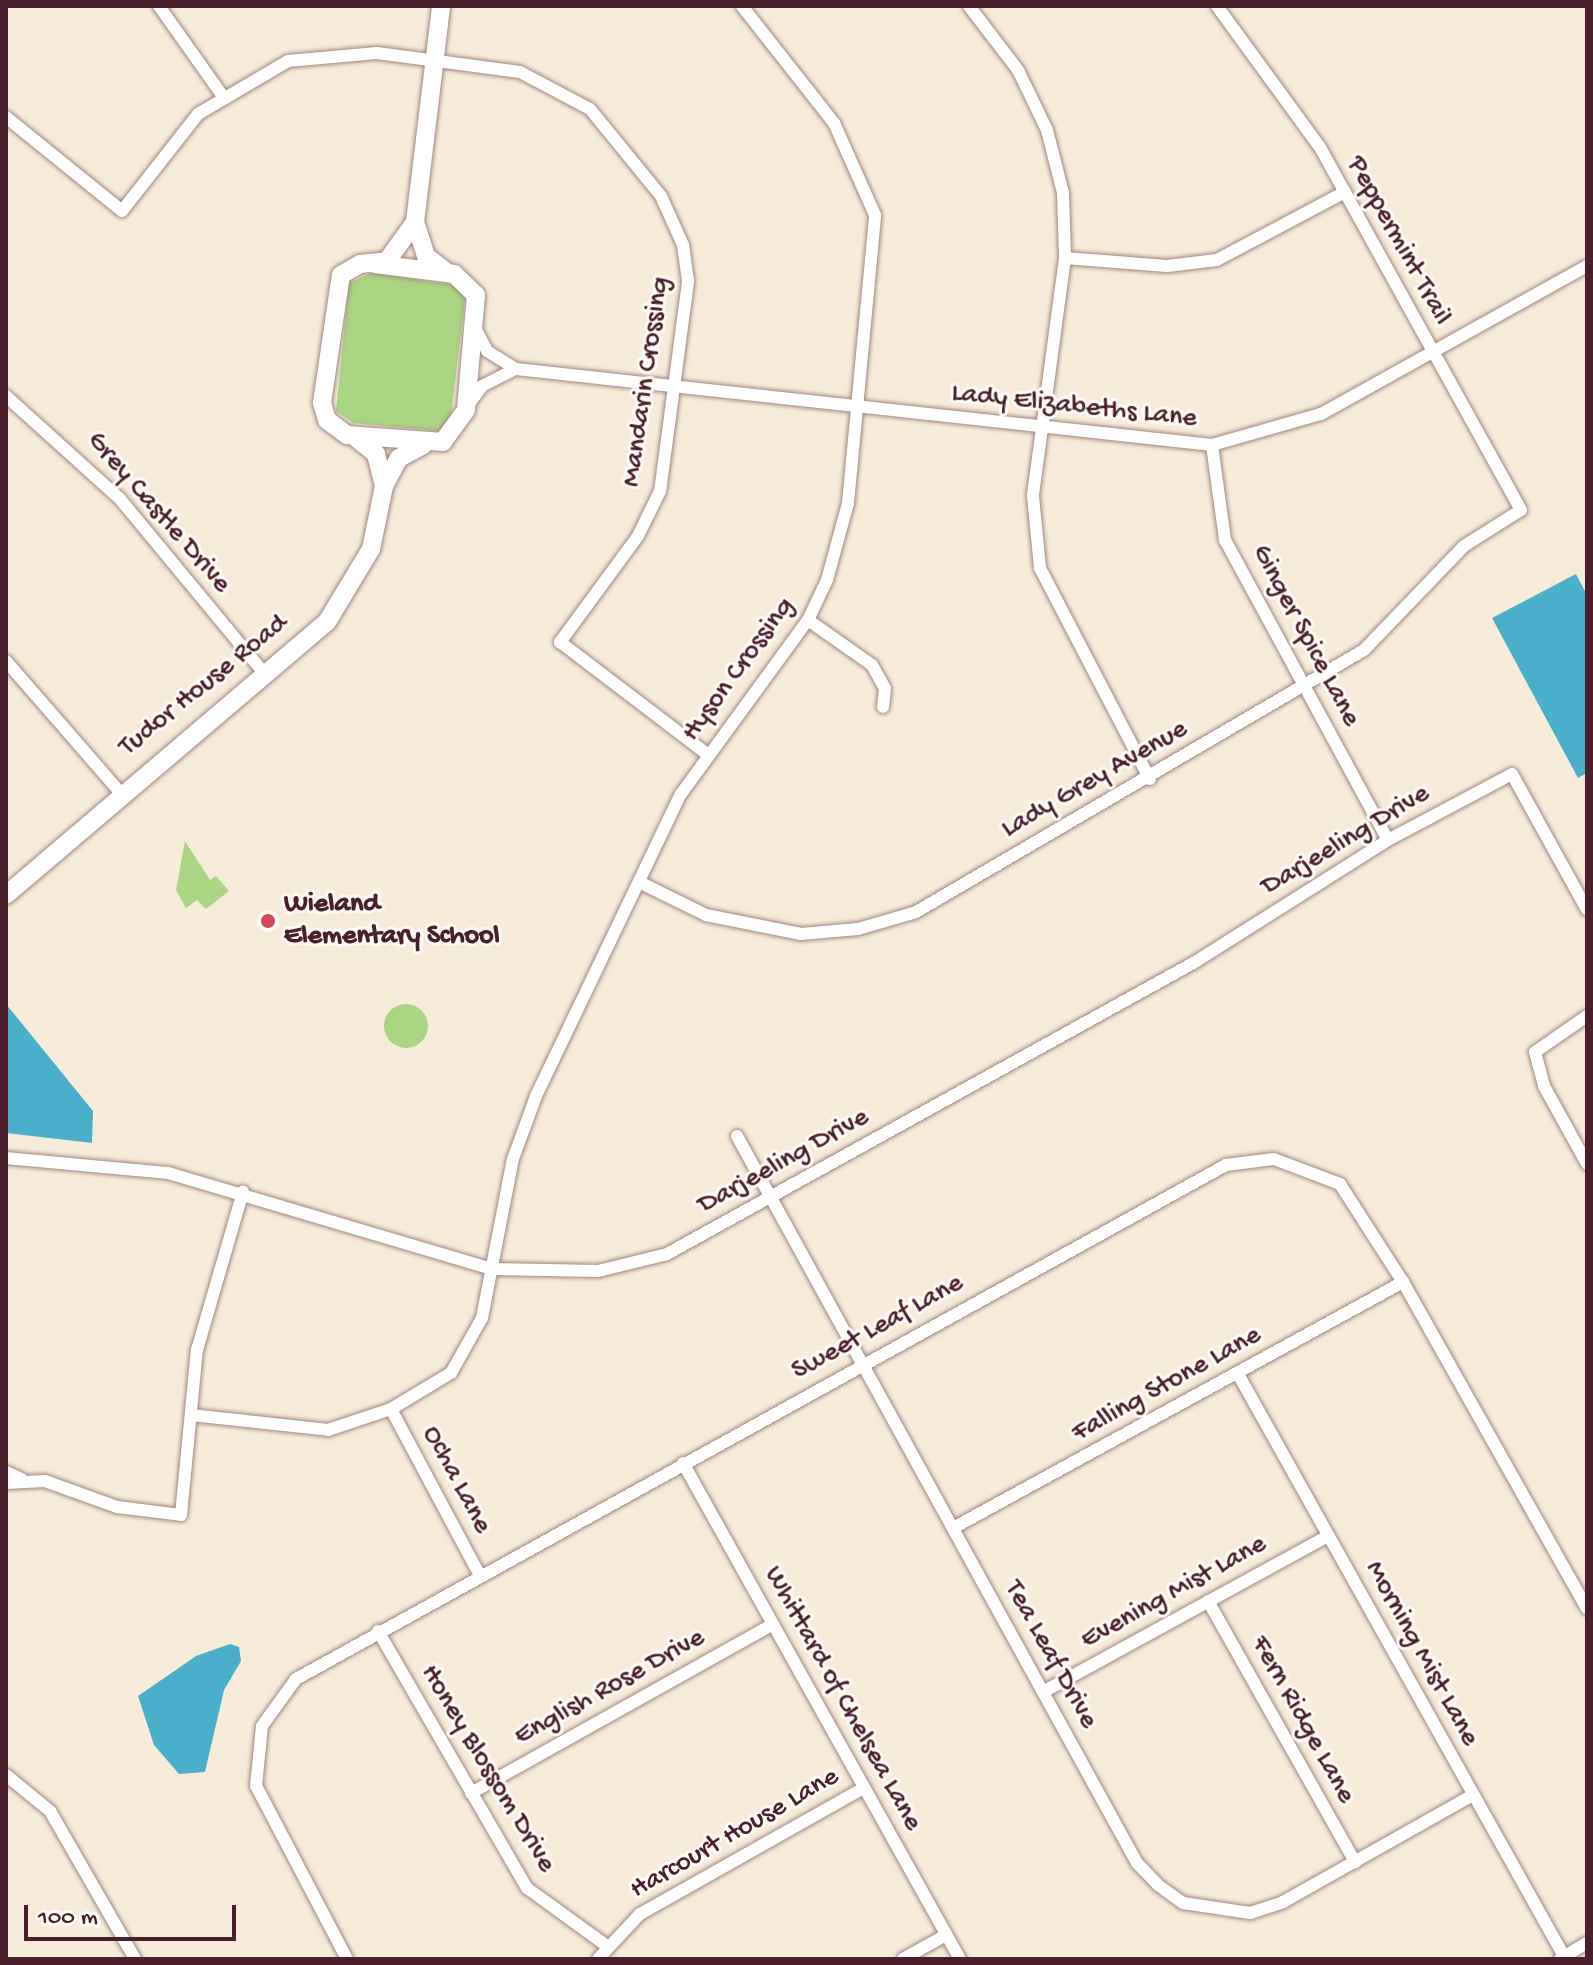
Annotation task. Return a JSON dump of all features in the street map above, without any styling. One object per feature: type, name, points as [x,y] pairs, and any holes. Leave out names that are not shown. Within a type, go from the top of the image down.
[{"type":"street","points":[[159,6],[222,95]]},
{"type":"street","name":"Tudor House Road","points":[[384,486],[376,454],[353,436],[335,429],[323,413],[334,299],[341,275],[396,254],[415,222],[441,6]]},
{"type":"street","name":"Hyson Crossing","points":[[191,1415],[328,1430],[391,1409],[451,1373],[482,1318],[513,1159],[536,1096],[639,882],[707,754],[808,620],[840,542],[877,243],[866,184],[834,123],[742,6]]},
{"type":"street","points":[[969,6],[1018,70],[1047,130],[1063,193],[1065,258],[1033,496],[1040,568],[1150,779]]},
{"type":"street","name":"Peppermint Trail","points":[[1217,6],[1275,77],[1345,192],[1521,510]]},
{"type":"street","name":"Mandarin Crossing","points":[[6,117],[122,211],[183,130],[222,95],[288,61],[316,55],[434,61],[520,72],[569,92],[661,196],[688,269],[677,386],[651,514],[560,642],[707,754]]},
{"type":"street","points":[[1065,258],[1167,266],[1217,260],[1345,192]]},
{"type":"street","name":"Tudor House Road","points":[[6,895],[120,792],[264,673],[349,595],[371,549],[384,486],[399,458],[423,445],[453,438],[466,410],[476,295],[426,256],[415,222]]},
{"type":"street","points":[[375,264],[448,273]]},
{"type":"street","name":"Lady Elizabeths Lane","points":[[516,369],[1041,429],[1212,445],[1321,414],[1587,266]]},
{"type":"street","points":[[475,328],[487,351],[516,369]]},
{"type":"street","points":[[466,410],[482,386],[516,369]]},
{"type":"street","name":"Grey Castle Drive","points":[[6,396],[120,499],[264,673]]},
{"type":"street","points":[[353,436],[423,445]]},
{"type":"street","name":"Ginger Spice Lane","points":[[1212,445],[1225,540],[1388,840]]},
{"type":"street","name":"Lady Grey Avenue","points":[[639,882],[740,926],[801,934],[858,929],[916,912],[1150,779],[1302,683],[1364,650],[1464,546],[1521,510]]},
{"type":"street","points":[[808,620],[872,665],[885,688],[883,707]]},
{"type":"street","points":[[6,661],[120,792]]},
{"type":"street","name":"Darjeeling Drive","points":[[6,1158],[168,1173],[243,1192],[493,1269],[557,1275],[626,1267],[667,1254],[1195,962],[1388,840],[1512,774],[1587,910]]},
{"type":"street","points":[[1587,1016],[1535,1052],[1544,1086],[1587,1164]]},
{"type":"street","name":"Tea Leaf Drive","points":[[737,1136],[1137,1863],[1183,1903],[1250,1913],[1355,1862],[1473,1795]]},
{"type":"street","name":"Sweet Leaf Lane","points":[[347,1959],[263,1806],[256,1746],[269,1710],[296,1679],[479,1574],[1226,1165],[1274,1159],[1340,1184],[1403,1282],[1581,1584],[1587,1609]]},
{"type":"street","points":[[6,1472],[134,1511],[181,1515],[203,1322],[243,1192]]},
{"type":"street","name":"Falling Stone Lane","points":[[953,1528],[1403,1282]]},
{"type":"street","name":"Morning Mist Lane","points":[[1238,1374],[1562,1958]]},
{"type":"street","name":"Ocha Lane","points":[[391,1409],[479,1574]]},
{"type":"street","name":"Whittard of Chelsea Lane","points":[[683,1463],[960,1959]]},
{"type":"street","points":[[6,1483],[22,1479]]},
{"type":"street","name":"Evening Mist Lane","points":[[1043,1692],[1328,1536]]},
{"type":"street","name":"Fern Ridge Lane","points":[[1208,1601],[1355,1862]]},
{"type":"street","name":"English Rose Drive","points":[[471,1793],[772,1625]]},
{"type":"street","name":"Honey Blossom Drive","points":[[378,1631],[527,1888],[607,1946]]},
{"type":"street","points":[[6,1775],[55,1818],[135,1959]]},
{"type":"street","name":"Harcourt House Lane","points":[[598,1959],[640,1914],[864,1788]]},
{"type":"street","points":[[903,1959],[946,1935]]},
{"type":"street","points":[[1562,1958],[1587,1943]]},
{"type":"green space","points":[[372,273],[453,285],[465,298],[451,417],[438,431],[353,423],[336,411],[349,283]]},
{"type":"green space","points":[[185,841],[210,880],[216,876],[229,891],[206,909],[197,900],[186,908],[176,890]]},
{"type":"green space","points":[[406,1004],[421,1011],[428,1026],[421,1041],[406,1048],[391,1041],[384,1026],[391,1011]]},
{"type":"water","points":[[1576,574],[1587,595],[1587,773],[1578,778],[1492,618]]},
{"type":"water","points":[[6,1004],[93,1111],[92,1143],[6,1133]]},
{"type":"water","points":[[230,1644],[239,1647],[241,1661],[224,1690],[205,1772],[179,1774],[154,1745],[138,1696],[196,1656]]},
{"type":"place","name":"Wieland Elementary School","points":[[268,921]]}]
